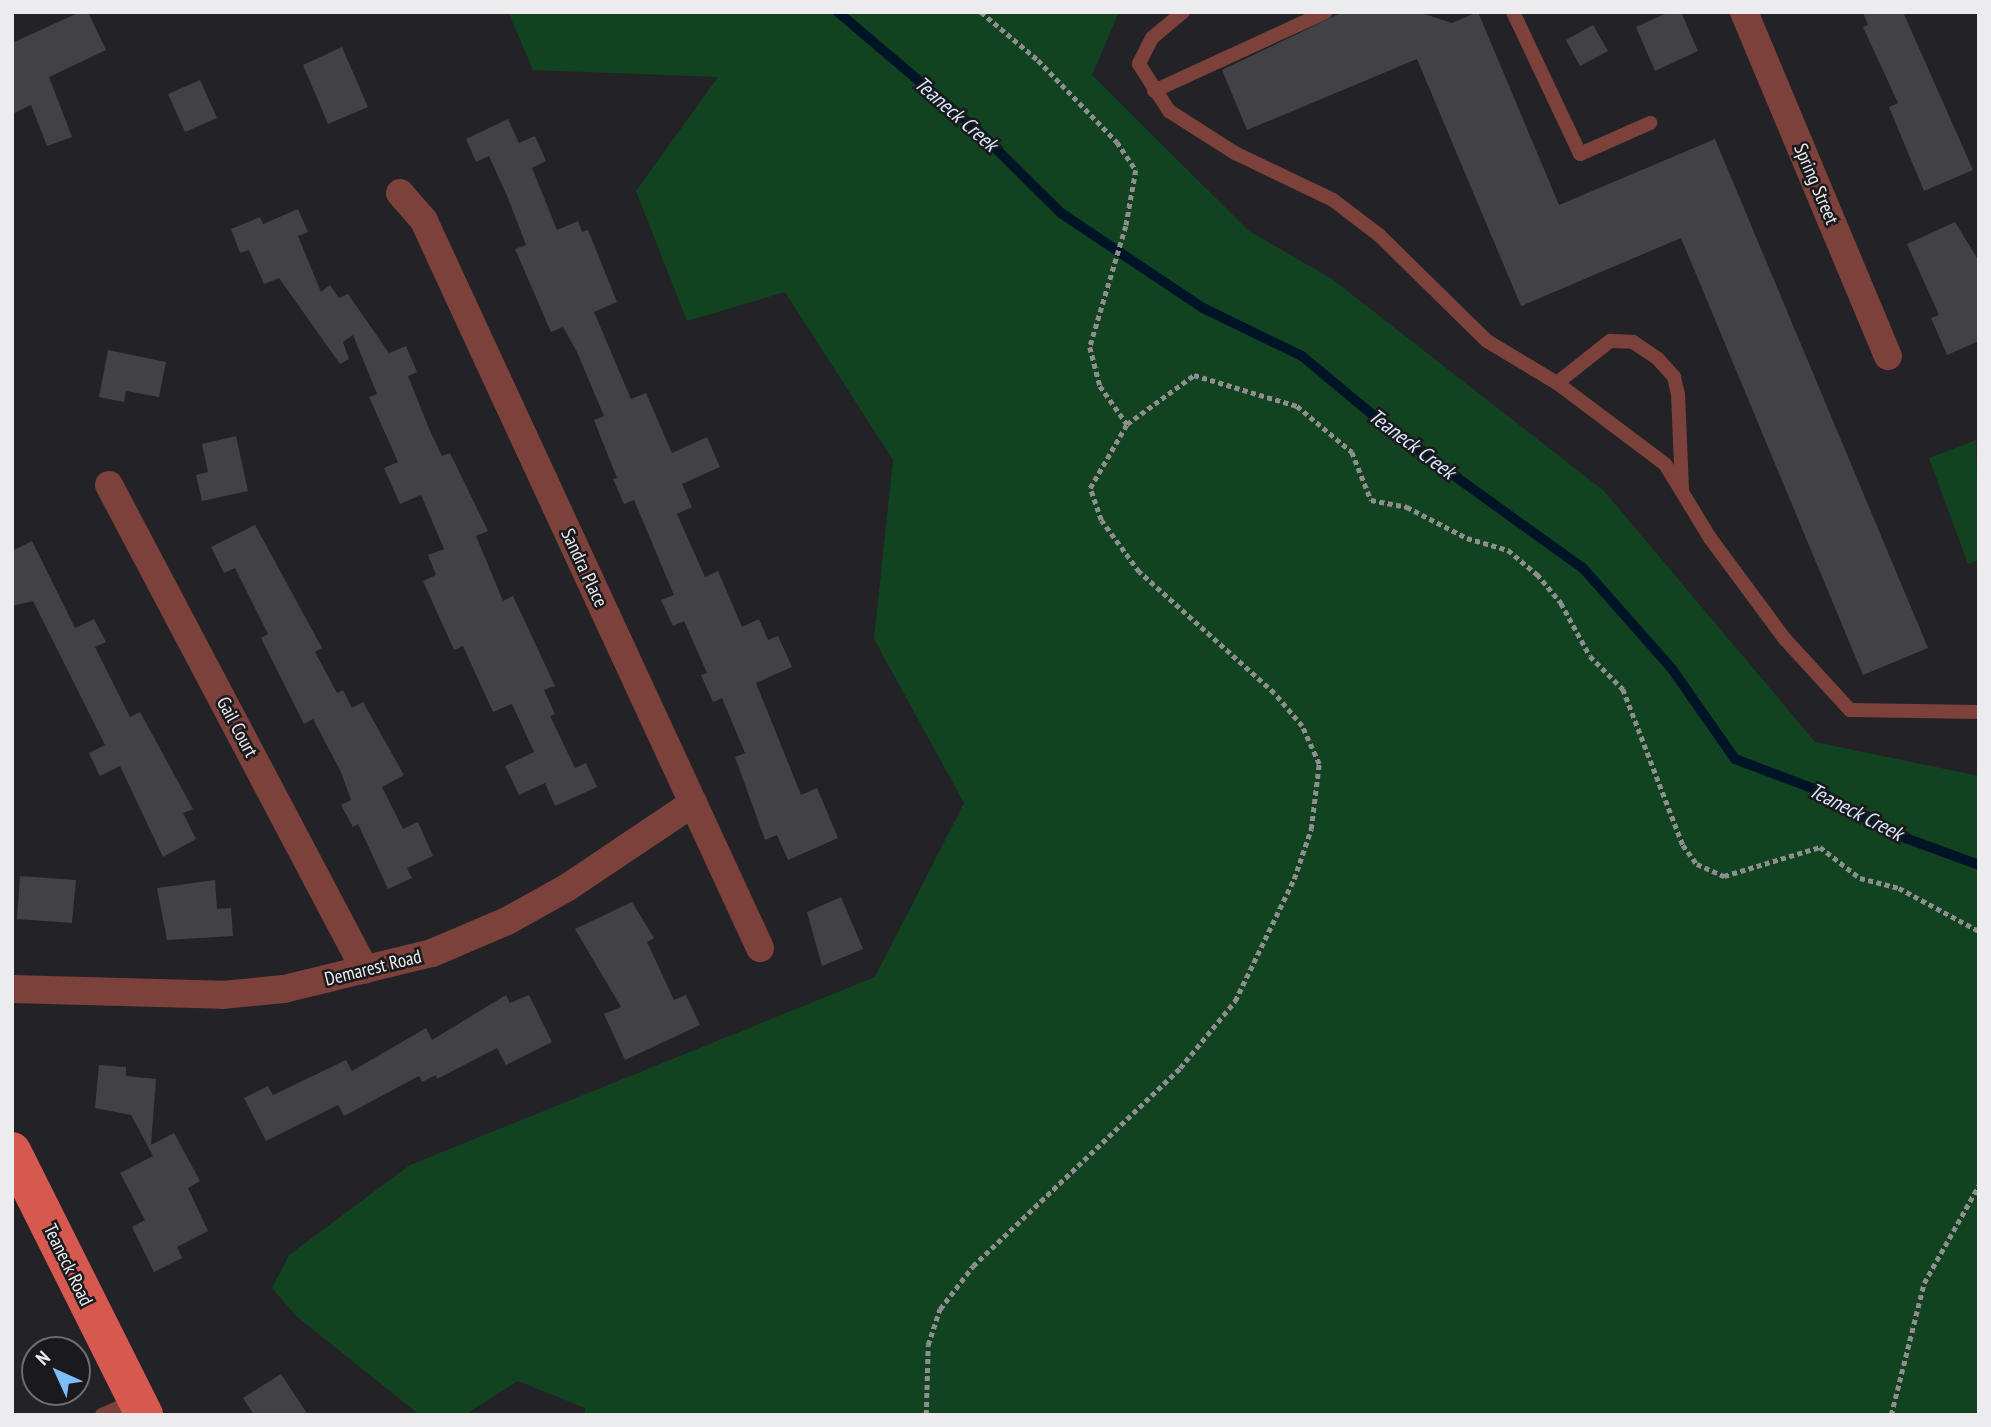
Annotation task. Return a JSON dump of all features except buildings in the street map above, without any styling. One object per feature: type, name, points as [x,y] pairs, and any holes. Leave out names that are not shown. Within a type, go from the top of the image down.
[{"type":"main road","name":"Teaneck Road","points":[[12,1151],[127,1410]]},
{"type":"street","name":"Spring Street","points":[[1744,12],[1888,356]]},
{"type":"street","name":"Sandra Place","points":[[400,193],[424,220],[760,948]]},
{"type":"street","name":"Gail Court","points":[[109,485],[365,970]]},
{"type":"street","name":"Demarest Road","points":[[12,989],[222,995],[285,989],[432,953],[508,921],[693,803]]},
{"type":"lane","points":[[1183,12],[1152,38],[1139,64],[1169,111],[1235,153],[1333,200],[1379,235],[1487,341],[1557,383],[1665,464],[1784,638],[1850,710],[1979,712]]},
{"type":"lane","points":[[1154,91],[1326,12]]},
{"type":"lane","points":[[1513,12],[1580,154],[1650,123]]},
{"type":"lane","points":[[1557,383],[1610,341],[1633,342],[1658,359],[1674,377],[1678,394],[1683,493]]},
{"type":"path","points":[[981,12],[1038,60],[1117,142],[1136,170],[1126,226],[1090,347],[1100,386],[1127,424]]},
{"type":"path","points":[[926,1415],[928,1345],[940,1309],[973,1266],[1180,1068],[1235,1001],[1294,879],[1311,829],[1319,764],[1303,726],[1247,666],[1139,572],[1101,520],[1090,488],[1127,424],[1194,375],[1297,406],[1352,452],[1371,500],[1407,507],[1467,538],[1508,550],[1537,574],[1561,603],[1590,656],[1623,689],[1683,845],[1697,864],[1724,876],[1820,847],[1860,878],[1899,888],[1979,931]]},
{"type":"path","points":[[1891,1415],[1924,1283],[1979,1185]]},
{"type":"green space","points":[[508,12],[1119,12],[1092,75],[1249,231],[1332,279],[1604,491],[1815,742],[1979,776],[1979,1415],[585,1415],[585,1408],[518,1381],[464,1415],[420,1415],[296,1316],[272,1288],[289,1255],[410,1165],[875,977],[964,803],[874,639],[893,460],[785,292],[687,321],[636,191],[718,77],[533,70]]},
{"type":"green space","points":[[1976,440],[1979,560],[1968,564],[1929,458]]},
{"type":"waterway","name":"Teaneck Creek","points":[[838,12],[978,131],[1061,213],[1203,308],[1302,356],[1392,431],[1583,568],[1672,669],[1735,759],[1817,790],[1889,832],[1979,865]]}]
